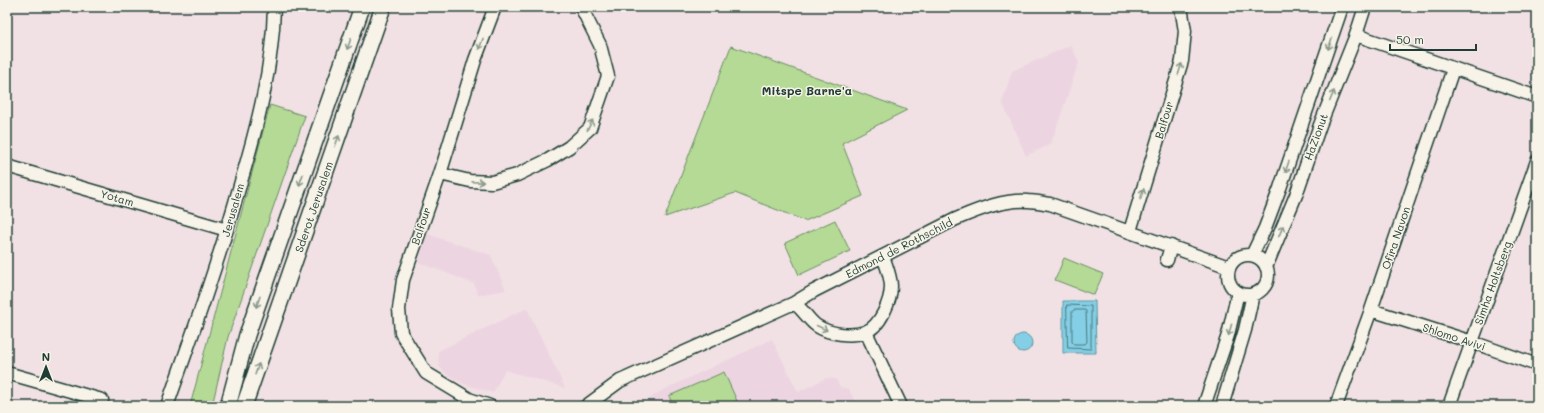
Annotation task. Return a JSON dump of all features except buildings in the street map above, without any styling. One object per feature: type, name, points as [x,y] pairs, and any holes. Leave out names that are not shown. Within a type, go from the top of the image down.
[{"type":"main road","name":"Sderot Jerusalem","points":[[228,406],[247,335],[362,7]]},
{"type":"main road","name":"Sderot Jerusalem","points":[[244,406],[383,7]]},
{"type":"street","name":"Jerusalem","points":[[167,406],[217,264],[251,149],[271,51],[274,7]]},
{"type":"street","name":"Balfour","points":[[490,406],[469,400],[426,373],[401,333],[399,309],[403,280],[440,174],[475,60],[495,7]]},
{"type":"street","points":[[440,174],[470,181],[492,182],[516,175],[548,160],[569,147],[590,128],[608,76],[600,45],[581,7]]},
{"type":"street","name":"Balfour","points":[[1130,231],[1182,60],[1185,31],[1181,7]]},
{"type":"street","name":"HaZionut","points":[[1252,255],[1265,228],[1280,188],[1342,7]]},
{"type":"street","name":"HaZionut","points":[[1266,267],[1296,194],[1320,125],[1356,35],[1365,7]]},
{"type":"street","points":[[1356,35],[1537,97]]},
{"type":"street","name":"Ofira Navon","points":[[1336,406],[1371,310],[1453,68]]},
{"type":"street","name":"Simha Holtsberg","points":[[1449,406],[1537,161]]},
{"type":"street","name":"Yotam","points":[[7,166],[227,230]]},
{"type":"street","name":"Edmond de Rothschild","points":[[586,406],[620,381],[794,303],[814,291],[956,219],[980,210],[1013,202],[1028,201],[1050,204],[1229,267]]},
{"type":"street","points":[[1167,260],[1172,246]]},
{"type":"street","points":[[1252,255],[1258,257],[1266,267],[1268,273],[1265,284],[1258,292],[1253,294],[1243,294],[1238,292],[1230,284],[1228,278],[1229,267],[1238,257],[1252,255]]},
{"type":"street","points":[[794,303],[802,308],[817,326],[830,332],[846,334],[866,332],[878,321],[888,306],[891,286],[883,256]]},
{"type":"street","points":[[1204,406],[1219,365],[1231,325],[1238,292]]},
{"type":"street","points":[[1222,406],[1245,330],[1253,294]]},
{"type":"street","name":"Shlomo Avivi","points":[[1371,310],[1472,342],[1537,365]]},
{"type":"street","points":[[866,332],[901,406]]},
{"type":"street","points":[[1210,406],[1219,365]]},
{"type":"street","points":[[7,373],[102,400]]},
{"type":"shaded area","points":[[1071,45],[1079,62],[1051,144],[1026,156],[1002,102],[1012,71]]},
{"type":"shaded area","points":[[427,234],[491,255],[506,290],[478,295],[474,284],[418,262]]},
{"type":"shaded area","points":[[527,308],[565,388],[505,370],[493,393],[464,384],[446,374],[439,366],[438,351]]},
{"type":"shaded area","points":[[772,339],[798,392],[826,378],[836,379],[840,387],[849,389],[857,406],[638,406],[663,390]]},
{"type":"green space","points":[[731,46],[907,110],[842,143],[863,196],[805,221],[735,193],[665,217]]},
{"type":"green space","points":[[270,105],[305,116],[228,337],[212,406],[190,406]]},
{"type":"green space","points":[[835,220],[850,251],[799,275],[785,243]]},
{"type":"green space","points":[[1064,258],[1103,274],[1094,295],[1055,280]]},
{"type":"green space","points":[[724,372],[737,401],[726,406],[673,406],[669,396]]},
{"type":"water","points":[[1063,301],[1095,301],[1096,353],[1063,353]]},
{"type":"water","points":[[1023,334],[1029,337],[1032,343],[1029,349],[1023,352],[1017,349],[1014,343],[1017,337]]},
{"type":"district","name":"Mitspe Barne'a","points":[[807,91]]}]
